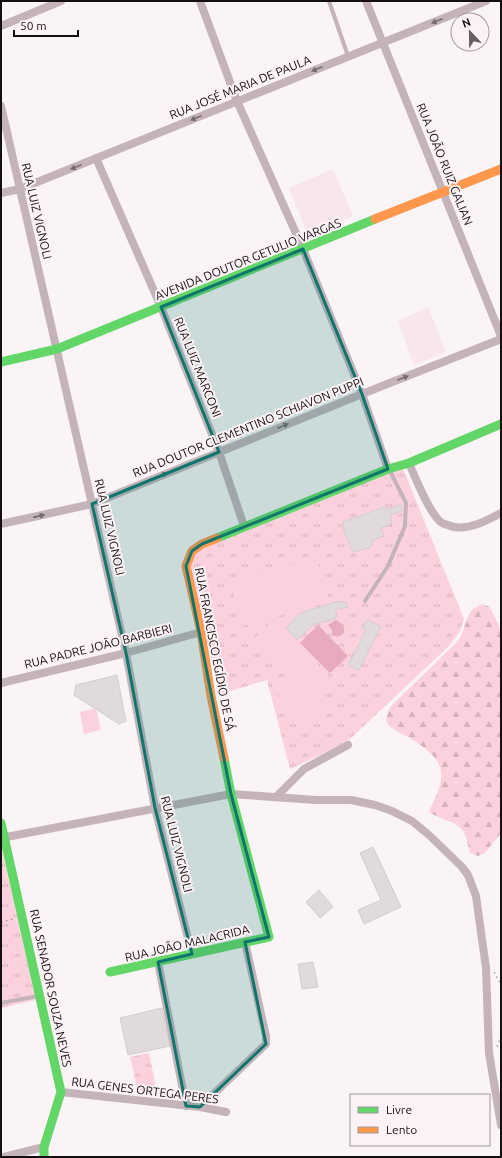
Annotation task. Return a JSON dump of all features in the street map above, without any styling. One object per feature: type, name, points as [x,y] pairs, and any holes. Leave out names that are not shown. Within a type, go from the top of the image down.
[{"type":"street","points":[[1,26],[61,1]]},
{"type":"street","points":[[200,1],[237,101],[303,249],[362,394],[388,469]]},
{"type":"street","name":"RUA JOÃO RUIZ GALIAN","points":[[366,1],[384,42],[501,336]]},
{"type":"street","name":"RUA JOSÉ MARIA DE PAULA","points":[[1,193],[20,189],[486,1]]},
{"type":"street","name":"RUA LUIZ VIGNOLI","points":[[1,106],[126,653],[155,808],[192,954]]},
{"type":"street","name":"RUA LUIZ MARCONI","points":[[96,158],[161,307],[219,452],[244,526]]},
{"type":"street","name":"AVENIDA DOUTOR GETULIO VARGAS","points":[[1,362],[57,350],[501,169]]},
{"type":"street","name":"RUA DOUTOR CLEMENTINO SCHIAVON PUPPI","points":[[1,524],[92,504],[501,339]]},
{"type":"street","name":"RUA FRANCISCO EGÍDIO DE SÁ","points":[[269,937],[231,794],[211,696],[201,632],[186,566],[192,551],[202,544],[244,526],[388,469],[409,463],[501,424]]},
{"type":"street","points":[[409,463],[433,512],[441,522],[454,527],[468,526],[501,514]]},
{"type":"street","name":"RUA PADRE JOÃO BARBIERI","points":[[1,683],[126,653],[201,632]]},
{"type":"street","points":[[277,796],[304,769],[348,746]]},
{"type":"street","points":[[3,838],[231,794],[277,796],[316,800],[351,800],[375,805],[392,811],[412,821],[429,835],[462,867],[472,884],[478,907],[486,968],[489,1052],[501,1125]]},
{"type":"street","name":"RUA SENADOR SOUZA NEVES","points":[[1,823],[3,838],[61,1092],[44,1147],[44,1157]]},
{"type":"street","name":"RUA JOÃO MALACRIDA","points":[[110,972],[269,937]]},
{"type":"street","points":[[200,1107],[266,1044],[266,1036],[245,942]]},
{"type":"street","points":[[158,962],[186,1106]]},
{"type":"street","name":"RUA GENES ORTEGA PERES","points":[[61,1092],[200,1107],[226,1112]]},
{"type":"street","points":[[4,1157],[44,1147]]},
{"type":"lane","points":[[329,1],[348,57]]},
{"type":"lane","points":[[365,601],[388,566],[405,526],[406,503],[388,469]]},
{"type":"lane","points":[[1,1003],[40,996]]},
{"type":"highlighted area","points":[[303,249],[362,394],[388,469],[202,544],[192,551],[186,566],[231,794],[269,937],[245,942],[266,1044],[200,1107],[186,1106],[158,962],[192,954],[155,808],[126,653],[92,504],[219,452],[161,307]]},
{"type":"shaded area","points":[[333,169],[353,216],[308,235],[289,188]]},
{"type":"shaded area","points":[[428,307],[446,352],[414,365],[398,321]]},
{"type":"shaded area","points":[[336,620],[340,622],[344,629],[344,633],[338,637],[332,635],[332,630],[328,625]]},
{"type":"shaded area","points":[[318,625],[348,656],[330,673],[300,643]]},
{"type":"green space","points":[[402,466],[464,619],[459,633],[449,646],[350,739],[331,750],[290,769],[267,680],[221,694],[188,568],[195,553],[205,546]]},
{"type":"green space","points":[[317,557],[329,602],[242,626],[230,581]]},
{"type":"green space","points":[[483,604],[490,607],[501,630],[501,833],[485,853],[478,856],[470,853],[466,836],[460,828],[452,822],[429,812],[441,782],[440,766],[433,755],[422,746],[389,726],[386,718],[390,707],[458,641],[472,610]]},
{"type":"green space","points":[[275,619],[332,680],[313,698],[322,707],[305,724],[272,688],[289,672],[256,637]]},
{"type":"green space","points":[[96,708],[101,730],[84,734],[80,712]]},
{"type":"green space","points":[[1,846],[36,1000],[1,1008]]},
{"type":"green space","points":[[149,1053],[158,1097],[139,1095],[130,1057]]},
{"type":"building","points":[[401,504],[402,511],[390,515],[392,524],[381,528],[384,536],[373,540],[371,547],[353,552],[344,531],[343,522],[384,507],[387,509]]},
{"type":"building","points":[[339,601],[346,603],[348,607],[335,610],[337,613],[336,618],[314,624],[297,640],[286,628],[299,614]]},
{"type":"building","points":[[367,620],[381,626],[359,670],[348,666],[366,630],[363,628]]},
{"type":"building","points":[[117,675],[126,721],[119,724],[74,695],[76,685]]},
{"type":"building","points":[[373,847],[401,907],[364,924],[358,910],[381,900],[360,853]]},
{"type":"building","points":[[319,890],[333,907],[320,918],[306,902]]},
{"type":"building","points":[[313,962],[318,987],[302,989],[298,964]]},
{"type":"building","points":[[162,1008],[170,1046],[128,1055],[120,1018]]},
{"type":"traffic: fast","points":[[1,362],[57,349],[375,219]]},
{"type":"traffic: fast","points":[[217,538],[388,469],[409,463],[501,424]]},
{"type":"traffic: fast","points":[[110,972],[269,937],[231,794],[224,758]]},
{"type":"traffic: fast","points":[[1,823],[61,1092],[44,1147],[44,1157]]},
{"type":"traffic: slow","points":[[375,219],[501,169]]},
{"type":"traffic: slow","points":[[217,538],[202,544],[192,551],[186,566],[201,632],[211,696],[224,758]]}]
